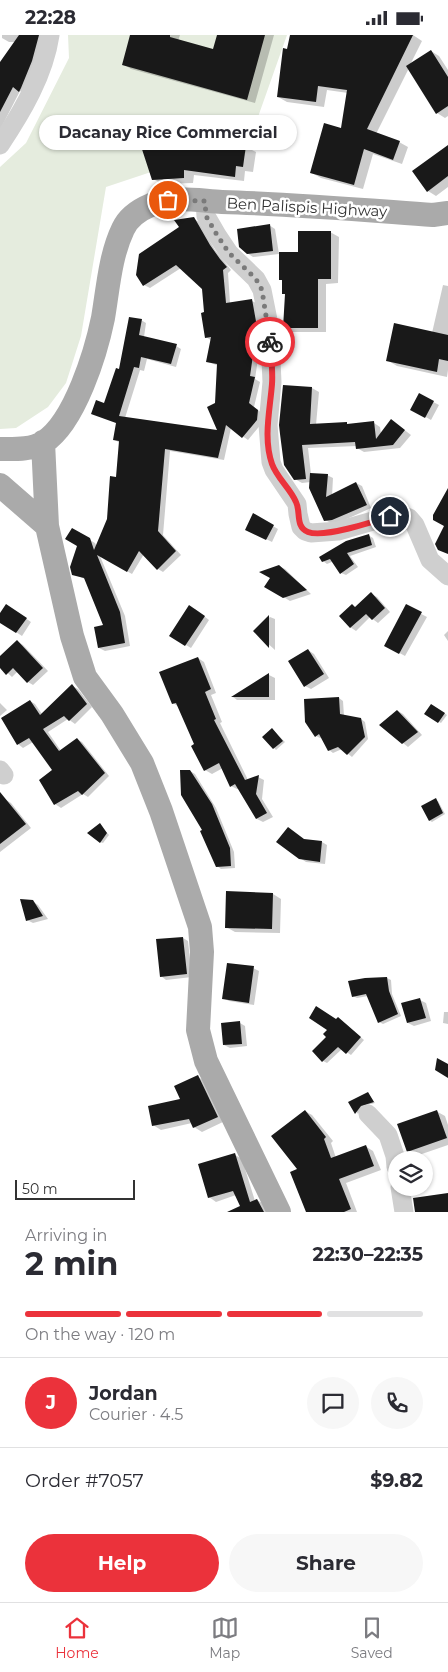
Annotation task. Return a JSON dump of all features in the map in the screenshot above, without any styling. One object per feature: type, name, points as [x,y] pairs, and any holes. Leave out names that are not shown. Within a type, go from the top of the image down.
[{"type":"main road","name":"Ben Palispis Highway","points":[[43,443],[56,431],[75,403],[88,369],[102,321],[116,248],[124,228],[135,213],[152,204],[168,200],[433,215],[448,213]]},
{"type":"main road","points":[[0,449],[21,449],[43,443],[47,526],[72,636],[85,677],[112,714],[142,763],[161,811],[200,927],[202,952],[198,1030],[206,1061],[279,1212]]},
{"type":"main road","points":[[0,485],[47,526]]},
{"type":"street","points":[[0,145],[35,84],[47,55],[50,35]]},
{"type":"street","points":[[205,201],[206,216],[217,235],[229,253],[256,279],[262,290],[270,330],[272,382],[268,425],[271,462],[274,470],[297,504],[301,527],[311,533],[338,531],[390,516],[402,515],[409,518],[415,525],[430,560],[448,576]]},
{"type":"street","points":[[368,1114],[388,1135],[393,1151]]},
{"type":"street","points":[[401,1196],[404,1212]]},
{"type":"shaded area","points":[[68,35],[287,35],[241,165],[190,159],[106,187],[81,336],[66,383],[48,407],[16,428],[0,429],[0,167],[26,143],[69,58]]},
{"type":"building","points":[[19,35],[39,35],[32,61],[19,92],[13,87],[0,112],[0,62]]},
{"type":"building","points":[[130,35],[170,35],[170,37],[213,49],[217,35],[265,35],[247,100],[122,65]]},
{"type":"building","points":[[290,35],[413,35],[367,129],[400,141],[393,160],[364,149],[354,185],[310,173],[324,123],[341,128],[347,90],[318,86],[316,102],[277,97],[283,48],[287,49]]},
{"type":"building","points":[[431,50],[448,77],[448,106],[436,114],[406,66]]},
{"type":"building","points":[[138,137],[185,140],[185,142],[246,145],[243,167],[236,166],[235,177],[184,170],[184,178],[152,180]]},
{"type":"building","points":[[448,145],[448,176],[427,192],[412,171]]},
{"type":"building","points":[[194,217],[210,245],[227,267],[223,270],[226,303],[252,299],[257,327],[250,376],[255,377],[249,403],[258,410],[257,420],[242,438],[226,425],[218,458],[165,449],[158,531],[176,551],[157,570],[139,551],[127,572],[97,555],[120,612],[125,643],[98,648],[94,627],[103,625],[84,578],[72,575],[70,567],[77,546],[65,539],[72,528],[90,538],[94,550],[107,519],[110,476],[116,477],[119,441],[113,440],[116,423],[91,414],[96,400],[104,403],[116,368],[119,369],[129,317],[142,319],[139,335],[177,344],[171,364],[141,357],[139,368],[134,367],[119,416],[217,430],[207,407],[215,403],[217,364],[206,362],[211,337],[205,338],[201,313],[204,312],[202,289],[176,265],[143,286],[136,275],[139,254],[179,227],[174,220]]},
{"type":"building","points":[[270,224],[273,251],[247,254],[239,247],[237,229]]},
{"type":"building","points":[[298,231],[331,231],[331,279],[318,279],[318,328],[283,328],[285,294],[282,294],[282,280],[279,280],[279,252],[298,252]]},
{"type":"building","points":[[394,323],[448,335],[448,361],[439,359],[437,372],[386,361]]},
{"type":"building","points":[[283,385],[312,387],[310,424],[347,422],[347,424],[374,421],[376,439],[391,419],[405,430],[393,445],[356,449],[355,442],[302,445],[306,479],[294,480],[284,465],[280,434],[279,425]]},
{"type":"building","points":[[419,393],[434,401],[425,418],[410,410]]},
{"type":"building","points":[[310,473],[328,474],[326,497],[356,482],[367,505],[332,520],[324,521],[309,488]]},
{"type":"building","points":[[448,488],[448,554],[438,550],[435,544],[444,526],[433,520],[433,515]]},
{"type":"building","points":[[253,513],[274,525],[266,540],[245,530]]},
{"type":"building","points":[[369,534],[372,545],[347,553],[354,564],[340,574],[330,559],[322,562],[319,557],[346,541]]},
{"type":"building","points":[[279,565],[307,590],[283,598],[264,587],[270,578],[259,572]]},
{"type":"building","points":[[371,592],[385,608],[372,620],[366,614],[350,628],[339,616],[352,604],[355,607]]},
{"type":"building","points":[[6,604],[27,618],[16,633],[0,623],[0,613]]},
{"type":"building","points":[[406,604],[422,612],[399,654],[384,646]]},
{"type":"building","points":[[189,605],[205,616],[185,646],[169,636]]},
{"type":"building","points":[[269,615],[269,648],[253,631]]},
{"type":"building","points":[[17,640],[43,668],[27,683],[13,668],[6,675],[0,668],[0,656]]},
{"type":"building","points":[[308,649],[324,674],[304,687],[288,661]]},
{"type":"building","points":[[198,657],[211,689],[205,692],[216,719],[214,720],[245,780],[259,775],[256,794],[267,813],[256,819],[235,784],[230,787],[219,763],[204,771],[191,746],[194,744],[176,703],[172,704],[159,672]]},
{"type":"building","points":[[269,673],[269,697],[231,697]]},
{"type":"building","points":[[72,684],[87,704],[69,721],[64,716],[43,729],[59,751],[77,738],[105,773],[82,795],[78,791],[54,805],[39,780],[52,770],[29,738],[17,745],[1,718],[30,700],[40,715]]},
{"type":"building","points":[[339,697],[340,714],[361,718],[365,737],[347,755],[338,747],[328,751],[319,734],[315,737],[305,722],[304,699]]},
{"type":"building","points":[[431,704],[445,713],[438,723],[424,714]]},
{"type":"building","points":[[397,710],[418,732],[402,744],[379,725]]},
{"type":"building","points":[[272,728],[283,741],[273,749],[262,737]]},
{"type":"building","points":[[180,770],[190,770],[212,804],[230,848],[231,866],[216,867],[200,831],[202,830],[181,795]]},
{"type":"building","points":[[0,792],[26,824],[0,844]]},
{"type":"building","points":[[436,798],[443,813],[429,821],[421,806]]},
{"type":"building","points":[[100,823],[107,833],[100,843],[87,833]]},
{"type":"building","points":[[288,827],[304,839],[322,841],[320,862],[299,859],[276,842]]},
{"type":"building","points":[[226,891],[273,893],[272,929],[225,928]]},
{"type":"building","points":[[20,899],[33,900],[43,916],[26,921]]},
{"type":"building","points":[[183,937],[187,974],[160,977],[156,939]]},
{"type":"building","points":[[227,963],[254,966],[249,1003],[222,999]]},
{"type":"building","points":[[387,977],[389,991],[398,1014],[378,1023],[366,994],[352,997],[348,981]]},
{"type":"building","points":[[420,998],[426,1018],[407,1023],[401,1003]]},
{"type":"building","points":[[316,1006],[336,1019],[338,1017],[361,1037],[346,1054],[338,1047],[322,1062],[312,1051],[326,1037],[323,1034],[327,1030],[309,1018]]},
{"type":"building","points":[[240,1021],[242,1044],[223,1045],[221,1023]]},
{"type":"building","points":[[437,1058],[448,1064],[448,1078],[435,1070]]},
{"type":"building","points":[[198,1075],[218,1117],[193,1128],[189,1119],[152,1126],[148,1106],[180,1099],[174,1086]]},
{"type":"building","points":[[368,1092],[374,1102],[361,1106],[355,1114],[348,1102]]},
{"type":"building","points":[[305,1110],[326,1137],[324,1139],[331,1158],[366,1145],[374,1166],[339,1179],[351,1209],[344,1212],[306,1212],[290,1172],[297,1169],[271,1136]]},
{"type":"building","points":[[437,1110],[447,1138],[407,1151],[397,1124]]},
{"type":"building","points":[[235,1153],[250,1202],[257,1199],[264,1212],[227,1212],[240,1206],[233,1191],[208,1198],[198,1164]]},
{"type":"building","points":[[448,1193],[448,1212],[415,1212],[413,1198]]},
{"type":"way so far","points":[[168,200],[205,201],[206,216],[217,235],[229,253],[256,279],[262,290],[270,330],[270,342]]},
{"type":"place","name":"Dacanay Rice Commercial","points":[[168,200]]},
{"type":"route","points":[[270,342],[272,382],[268,425],[271,462],[274,470],[297,504],[301,527],[311,533],[338,531],[390,516]]}]
